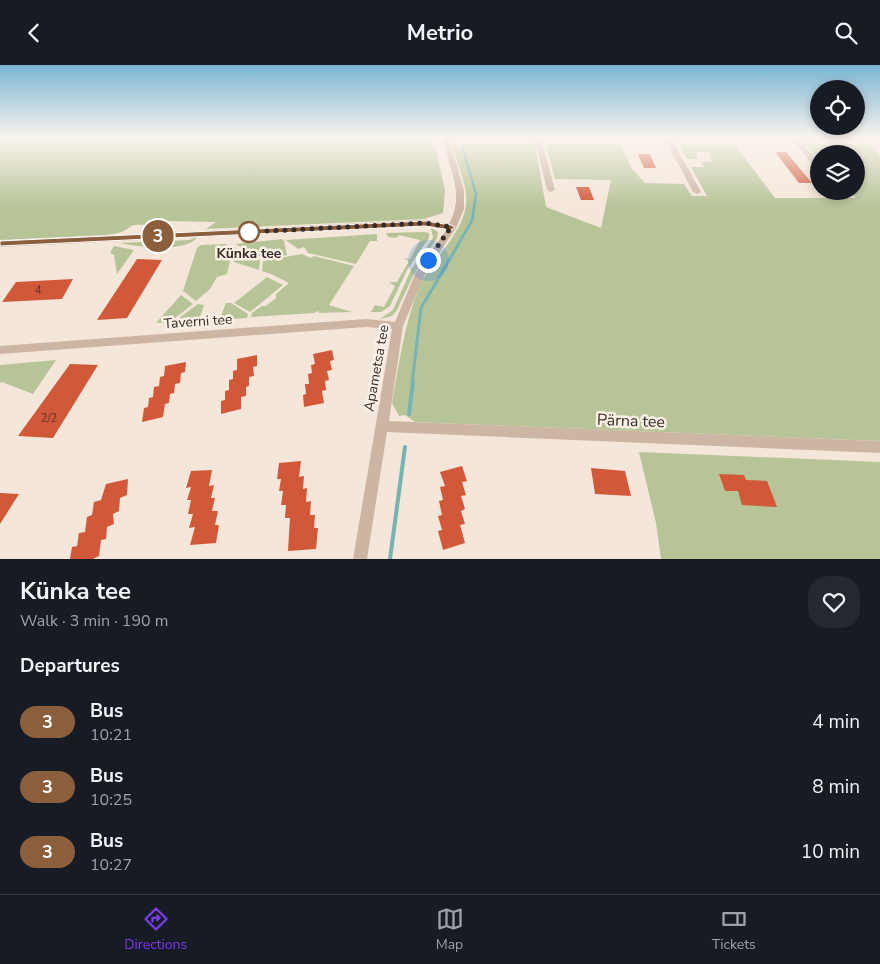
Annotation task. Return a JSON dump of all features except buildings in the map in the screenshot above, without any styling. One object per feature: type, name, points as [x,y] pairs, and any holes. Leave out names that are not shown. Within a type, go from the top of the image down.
[{"type":"street","name":"Apametsa tee","points":[[360,559],[398,326],[422,271],[458,215],[461,197],[452,161]]},
{"type":"street","points":[[544,161],[552,190]]},
{"type":"street","points":[[680,161],[697,192]]},
{"type":"street","points":[[0,243],[425,223],[451,227]]},
{"type":"street","name":"Taverni tee","points":[[0,350],[366,323],[398,326]]},
{"type":"street","name":"Pärna tee","points":[[381,426],[880,447]]},
{"type":"green space","points":[[0,161],[438,161],[445,190],[443,213],[424,219],[206,229],[216,222],[164,221],[158,224],[133,225],[122,232],[107,235],[0,240]]},
{"type":"green space","points":[[457,161],[538,161],[546,207],[601,228],[611,180],[555,179],[550,161],[628,161],[632,169],[645,183],[684,184],[692,196],[707,196],[691,167],[704,167],[701,162],[747,161],[775,198],[865,200],[865,161],[880,161],[880,441],[415,422],[405,415],[399,416],[392,403],[409,316],[424,277],[459,227],[466,205],[464,182]]},
{"type":"green space","points":[[431,228],[438,232],[437,238],[414,274],[397,310],[392,316],[380,319],[393,310],[411,270],[433,238]]},
{"type":"green space","points":[[386,233],[429,233],[429,238],[407,270],[390,306],[381,312],[371,312],[375,305],[384,307],[395,286],[389,282],[397,282],[409,261],[403,258],[410,259],[420,240],[399,235],[396,238],[388,237]]},
{"type":"green space","points":[[377,234],[377,241],[370,241],[356,264],[308,253],[304,247],[298,249],[286,240]]},
{"type":"green space","points":[[197,237],[192,242],[173,247],[149,247],[120,243],[141,242],[146,239],[147,242],[189,240]]},
{"type":"green space","points":[[282,239],[287,255],[265,259],[235,244]]},
{"type":"green space","points":[[226,244],[229,246],[230,261],[227,274],[217,277],[210,289],[196,301],[183,291],[197,248],[201,245]]},
{"type":"green space","points":[[114,246],[134,250],[117,274],[114,255],[110,253]]},
{"type":"green space","points":[[234,247],[260,260],[259,270],[234,262],[232,248]]},
{"type":"green space","points":[[302,254],[311,258],[314,256],[354,266],[329,305],[352,312],[319,313],[318,311],[314,313],[251,317],[252,313],[276,298],[276,294],[289,283],[262,271],[263,261]]},
{"type":"green space","points":[[267,277],[283,285],[250,312],[234,303]]},
{"type":"green space","points":[[181,295],[193,304],[170,322],[156,323]]},
{"type":"green space","points":[[226,303],[231,303],[248,314],[247,318],[172,323],[198,304],[204,305],[200,317],[221,316]]},
{"type":"green space","points":[[56,360],[33,394],[2,382],[0,383],[0,365]]},
{"type":"green space","points":[[639,452],[880,462],[880,559],[661,559],[656,523]]},
{"type":"waterway","points":[[457,246],[472,221],[476,194],[467,161]]},
{"type":"waterway","points":[[412,384],[421,308],[458,245]]},
{"type":"waterway","points":[[409,414],[413,382]]},
{"type":"waterway","points":[[390,559],[405,447]]},
{"type":"bus line","name":"3","points":[[0,243],[425,223],[451,227]]},
{"type":"place","name":"Künka tee","points":[[249,232]]},
{"type":"route","points":[[249,232],[425,223],[451,227],[428,260]]}]
